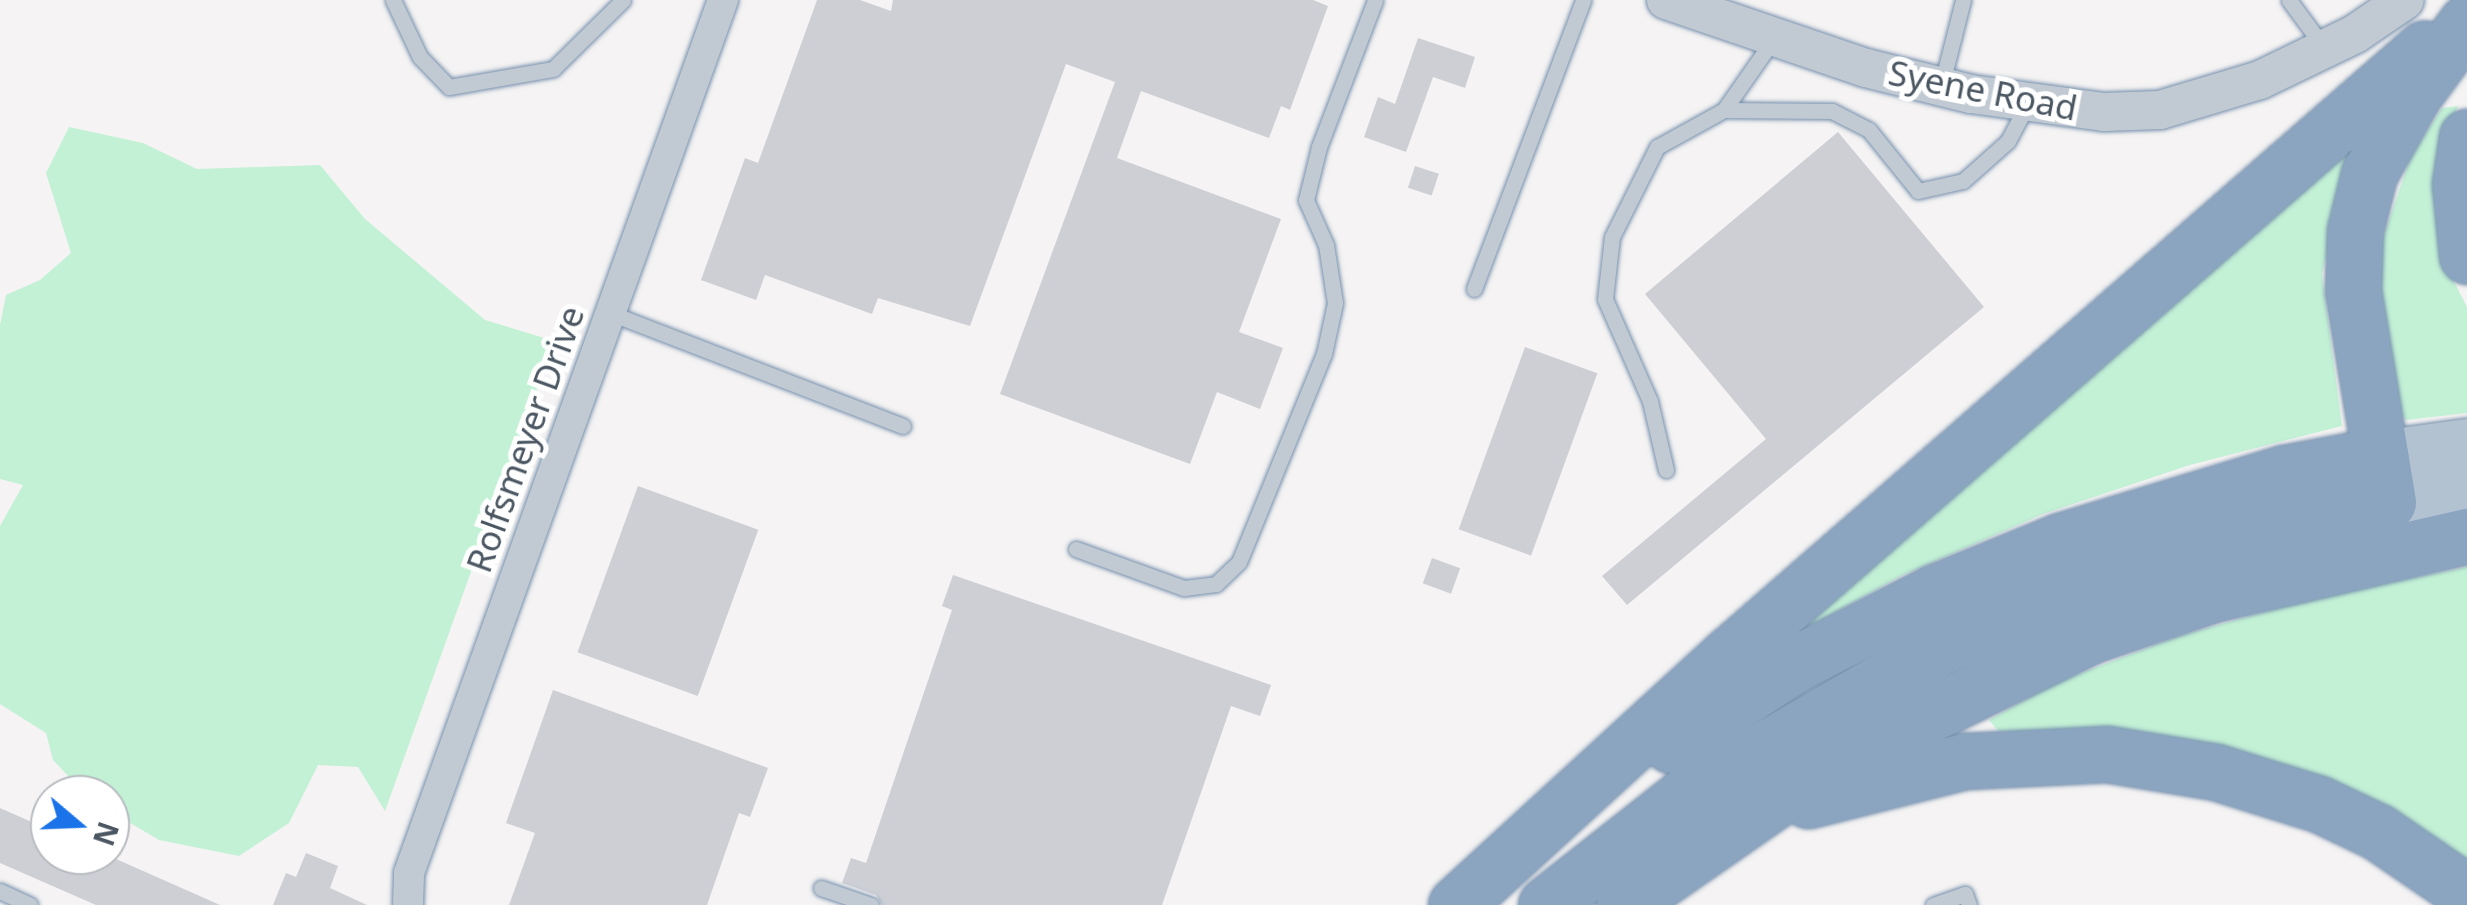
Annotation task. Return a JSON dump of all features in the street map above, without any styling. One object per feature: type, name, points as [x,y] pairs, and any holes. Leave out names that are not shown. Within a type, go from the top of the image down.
[{"type":"highway","points":[[1456,905],[1728,656],[2467,11]]},
{"type":"highway","points":[[2384,478],[2354,291],[2356,230],[2369,174],[2414,94],[2467,22]]},
{"type":"highway","points":[[2467,137],[2460,184],[2467,256]]},
{"type":"highway","points":[[1468,905],[1686,733],[1794,664],[1935,592],[2060,541],[2187,500],[2384,478]]},
{"type":"highway","points":[[1546,905],[1688,794],[1940,647],[2071,588],[2384,478]]},
{"type":"highway","points":[[1624,905],[1743,820],[1914,718],[2092,635],[2231,589],[2467,536]]},
{"type":"highway","points":[[1743,820],[1965,760],[2107,754],[2216,772],[2319,804],[2378,832],[2467,893]]},
{"type":"main road","points":[[2384,478],[2467,443]]},
{"type":"main road","points":[[2384,478],[2467,489]]},
{"type":"street","name":"Rolfsmeyer Drive","points":[[408,905],[409,873],[723,0]]},
{"type":"street","name":"Syene Road","points":[[1666,0],[1716,8],[1775,37],[1941,87],[2027,105],[2160,110],[2260,80],[2324,49],[2406,0]]},
{"type":"lane","points":[[394,0],[420,57],[448,87],[554,69],[623,0]]},
{"type":"lane","points":[[1076,550],[1184,588],[1216,584],[1239,562],[1324,354],[1335,304],[1326,245],[1306,200],[1319,147],[1375,0]]},
{"type":"lane","points":[[1474,289],[1583,0]]},
{"type":"lane","points":[[1941,87],[1962,0]]},
{"type":"lane","points":[[2289,0],[2324,49]]},
{"type":"lane","points":[[1666,470],[1650,402],[1605,299],[1612,237],[1658,147],[1724,110],[1775,37]]},
{"type":"lane","points":[[1724,110],[1832,111],[1869,130],[1918,191],[1963,181],[2008,141],[2027,105]]},
{"type":"lane","points":[[610,313],[903,426]]},
{"type":"lane","points":[[821,888],[871,905]]},
{"type":"lane","points":[[0,891],[30,905]]},
{"type":"lane","points":[[1933,905],[1965,894],[1968,905]]},
{"type":"green space","points":[[2458,106],[2440,159],[2448,270],[2467,307],[2467,413],[2406,420],[2395,405],[2375,314],[2381,243],[2411,156],[2442,108]]},
{"type":"green space","points":[[69,127],[143,143],[197,169],[320,165],[365,219],[485,320],[554,341],[385,811],[358,767],[318,765],[289,823],[239,856],[159,840],[130,823],[130,775],[67,775],[53,760],[46,733],[0,704],[0,526],[23,485],[0,479],[0,325],[6,295],[40,280],[71,253],[46,173]]},
{"type":"green space","points":[[2342,144],[2351,158],[2322,274],[2342,426],[2190,465],[2043,514],[1901,576],[1794,635]]},
{"type":"green space","points":[[2467,567],[2467,866],[2030,733],[1998,731],[1989,720],[2055,683],[2179,636],[2324,595]]},
{"type":"building","points":[[817,0],[860,0],[891,11],[893,0],[1313,0],[1328,6],[1290,110],[1281,106],[1269,138],[1141,91],[1117,158],[1281,219],[1239,332],[1283,348],[1260,409],[1217,392],[1190,464],[1000,394],[1115,82],[1066,64],[970,326],[878,298],[872,314],[765,275],[756,300],[701,280],[745,158],[758,163]]},
{"type":"building","points":[[1418,38],[1475,57],[1465,88],[1433,77],[1406,152],[1364,137],[1378,97],[1395,104]]},
{"type":"building","points":[[1838,132],[1984,307],[1627,605],[1602,576],[1766,439],[1645,294]]},
{"type":"building","points":[[1415,166],[1439,174],[1432,196],[1408,188]]},
{"type":"building","points":[[1525,347],[1597,373],[1531,556],[1459,529]]},
{"type":"building","points":[[638,486],[758,530],[698,696],[577,652]]},
{"type":"building","points":[[1432,558],[1460,568],[1451,594],[1423,583]]},
{"type":"building","points":[[953,575],[1271,685],[1260,716],[1231,706],[1162,905],[882,905],[876,895],[842,883],[851,858],[866,863],[952,610],[942,606]]},
{"type":"building","points":[[553,690],[768,768],[750,817],[739,813],[707,905],[509,905],[535,833],[506,823]]},
{"type":"building","points":[[0,808],[30,821],[30,875],[130,875],[130,865],[220,905],[96,905],[0,863]]},
{"type":"building","points":[[306,853],[338,866],[330,888],[367,905],[273,905],[286,873],[296,877]]}]
